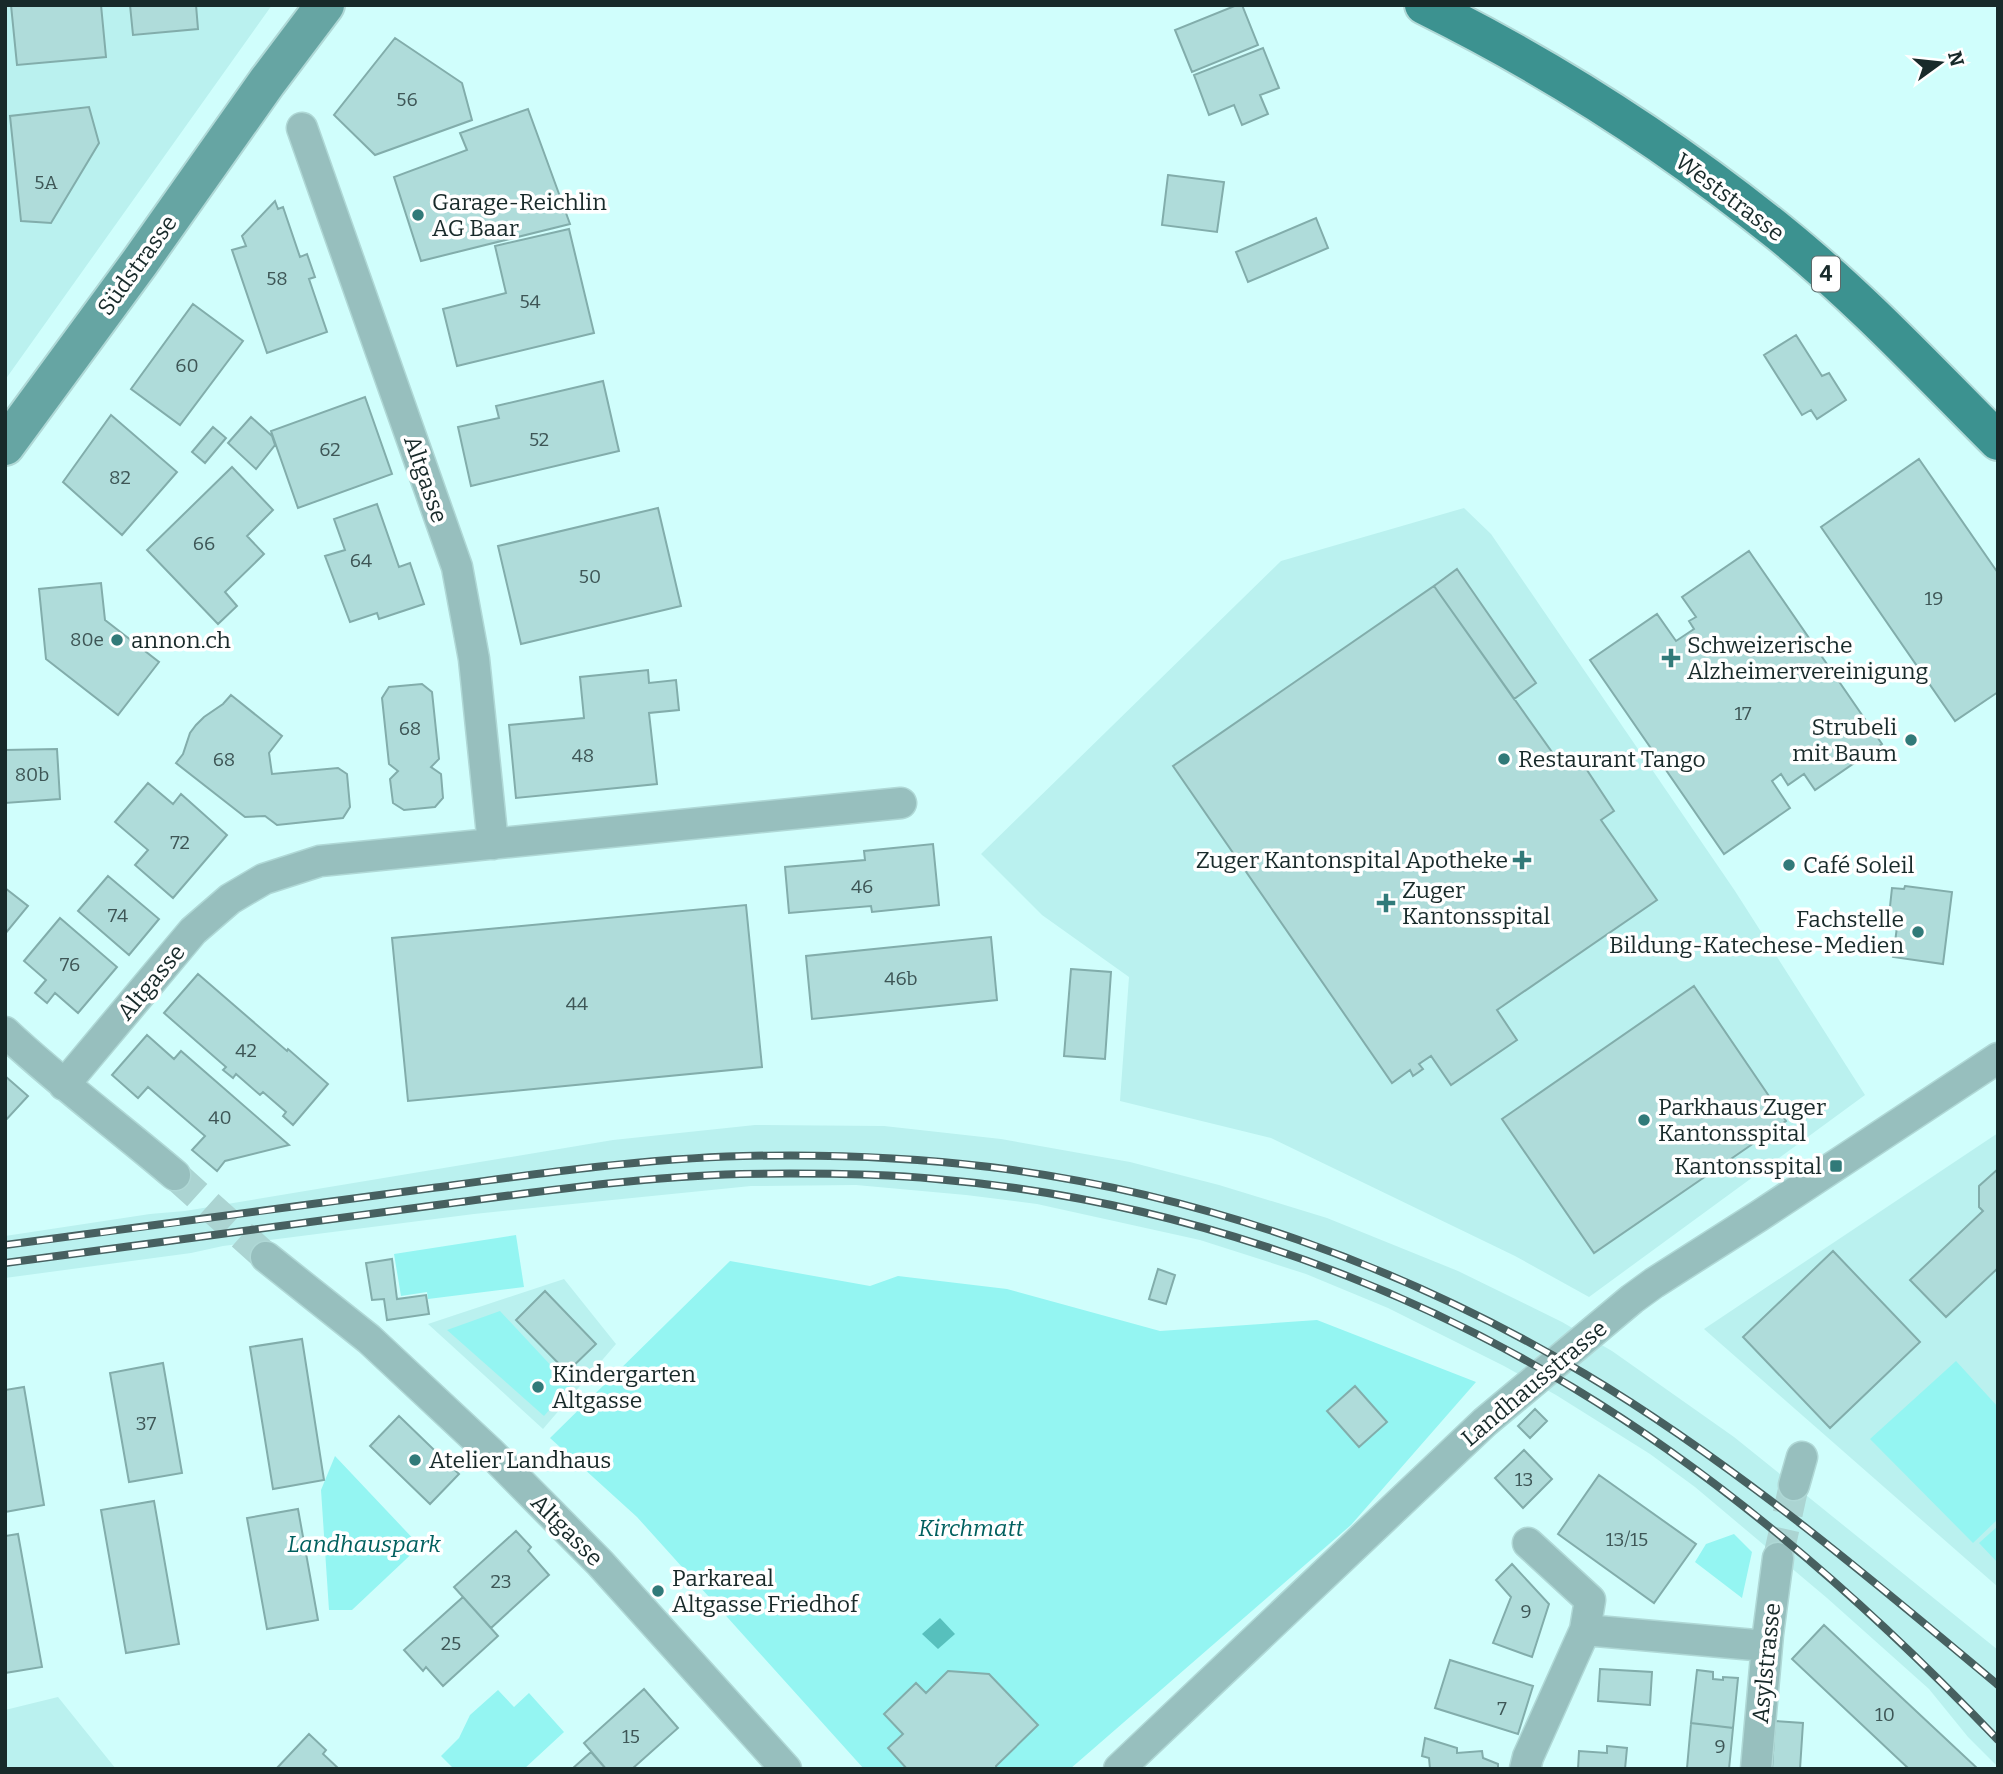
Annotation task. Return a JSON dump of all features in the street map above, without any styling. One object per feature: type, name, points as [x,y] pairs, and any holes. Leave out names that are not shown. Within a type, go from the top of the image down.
[{"type":"main road","name":"Südstrasse","points":[[267,82],[305,5]]},
{"type":"main road","name":"Südstrasse","points":[[5,446],[325,5]]},
{"type":"main road","name":"Weststrasse","points":[[1424,5],[1609,110],[1706,176],[1780,233],[1868,311],[1998,441]]},
{"type":"street","name":"Altgasse","points":[[302,128],[457,567],[474,659],[493,844]]},
{"type":"street","name":"Altgasse","points":[[64,1085],[193,931],[230,900],[264,879],[320,861],[901,803]]},
{"type":"street","points":[[5,1032],[64,1085],[175,1175]]},
{"type":"street","name":"Landhausstrasse","points":[[1127,1762],[1466,1439],[1632,1299],[1998,1058]]},
{"type":"street","name":"Altgasse","points":[[266,1257],[369,1339],[491,1453],[600,1563],[786,1769]]},
{"type":"street","points":[[1794,1485],[1802,1457]]},
{"type":"street","points":[[1525,1769],[1586,1630],[1590,1600],[1528,1543]]},
{"type":"street","name":"Asylstrasse","points":[[1756,1769],[1766,1646],[1778,1558]]},
{"type":"street","points":[[1586,1630],[1766,1646]]},
{"type":"shaded area","points":[[5,5],[272,5],[5,380]]},
{"type":"shaded area","name":"Zuger Kantonsspital","points":[[1464,508],[1491,534],[1735,891],[1865,1095],[1589,1297],[1515,1256],[1271,1138],[1120,1101],[1129,977],[1042,915],[981,854],[1281,561]]},
{"type":"shaded area","points":[[755,1125],[884,1126],[1001,1139],[1130,1162],[1219,1185],[1327,1218],[1458,1271],[1562,1322],[1612,1351],[1734,1437],[1998,1650],[1998,1767],[1968,1737],[1929,1689],[1827,1598],[1695,1487],[1650,1454],[1504,1366],[1388,1308],[1306,1274],[1200,1240],[1037,1204],[966,1195],[856,1185],[751,1186],[474,1214],[223,1246],[191,1253],[5,1278],[5,1236],[185,1211],[613,1140]]},
{"type":"shaded area","points":[[1998,1133],[1998,1587],[1704,1329]]},
{"type":"shaded area","name":"Kindergarten Altgasse","points":[[564,1279],[616,1344],[543,1429],[428,1324]]},
{"type":"shaded area","points":[[940,1618],[955,1634],[938,1649],[922,1634]]},
{"type":"shaded area","points":[[58,1697],[116,1769],[5,1769],[5,1710]]},
{"type":"green space","points":[[516,1235],[524,1287],[428,1299],[427,1292],[401,1296],[394,1254]]},
{"type":"green space","name":"Kirchmatt","points":[[730,1261],[870,1286],[898,1276],[1007,1289],[1160,1331],[1317,1320],[1476,1382],[1351,1525],[1070,1769],[864,1769],[637,1517],[550,1438]]},
{"type":"green space","points":[[500,1311],[570,1386],[544,1416],[447,1330]]},
{"type":"green space","points":[[1956,1361],[1998,1407],[1998,1519],[1973,1543],[1870,1439]]},
{"type":"green space","name":"Landhauspark","points":[[335,1456],[420,1546],[352,1610],[329,1610],[321,1490]]},
{"type":"green space","points":[[1998,1526],[1998,1563],[1979,1543]]},
{"type":"green space","points":[[1734,1534],[1752,1552],[1742,1598],[1695,1562],[1706,1544]]},
{"type":"green space","points":[[498,1690],[514,1707],[529,1693],[564,1732],[524,1769],[454,1769],[441,1756],[459,1738],[470,1715]]},
{"type":"building","points":[[11,5],[101,5],[106,57],[17,65]]},
{"type":"building","points":[[130,5],[196,5],[198,29],[133,35]]},
{"type":"building","points":[[1242,5],[1258,45],[1192,72],[1175,30]]},
{"type":"building","points":[[395,38],[462,83],[472,120],[375,155],[334,115]]},
{"type":"building","points":[[1263,48],[1279,88],[1260,95],[1268,114],[1242,125],[1234,105],[1209,115],[1194,75]]},
{"type":"building","points":[[89,107],[99,143],[51,223],[21,221],[10,116]]},
{"type":"building","points":[[528,109],[570,224],[421,261],[394,177],[467,150],[460,133]]},
{"type":"building","points":[[1168,175],[1224,182],[1217,232],[1162,225]]},
{"type":"building","points":[[275,201],[278,209],[283,207],[300,257],[307,254],[315,277],[309,279],[327,332],[267,353],[232,250],[246,246],[242,236]]},
{"type":"building","points":[[1316,218],[1328,248],[1248,282],[1236,252]]},
{"type":"building","points":[[569,229],[594,333],[457,366],[443,309],[506,293],[495,246]]},
{"type":"building","points":[[193,304],[243,341],[180,425],[131,389]]},
{"type":"building","points":[[1796,335],[1822,376],[1829,373],[1846,400],[1817,419],[1811,410],[1802,415],[1764,355]]},
{"type":"building","points":[[603,381],[619,451],[471,486],[458,427],[499,418],[496,406]]},
{"type":"building","points":[[365,397],[392,474],[298,508],[271,431]]},
{"type":"building","points":[[111,415],[177,472],[122,535],[63,482]]},
{"type":"building","points":[[251,417],[272,436],[275,445],[256,469],[228,443]]},
{"type":"building","points":[[213,427],[226,438],[205,463],[192,452]]},
{"type":"building","points":[[1919,459],[1998,573],[1998,692],[1955,721],[1821,527]]},
{"type":"building","points":[[232,467],[273,510],[247,536],[264,554],[225,592],[237,606],[218,624],[147,550]]},
{"type":"building","points":[[377,504],[399,567],[410,563],[424,604],[379,619],[377,613],[350,622],[325,556],[345,550],[334,519]]},
{"type":"building","points":[[658,508],[681,606],[521,644],[498,546]]},
{"type":"building","points":[[1749,551],[1882,744],[1815,790],[1804,774],[1788,785],[1781,774],[1772,781],[1790,808],[1724,854],[1590,660],[1657,614],[1676,641],[1694,629],[1689,621],[1696,617],[1682,597]]},
{"type":"building","points":[[1457,569],[1536,683],[1514,699],[1434,586]]},
{"type":"building","points":[[101,583],[105,620],[159,662],[118,715],[46,659],[39,589]]},
{"type":"building","points":[[1434,586],[1564,769],[1579,758],[1614,811],[1601,820],[1657,900],[1497,1010],[1517,1040],[1451,1085],[1431,1056],[1419,1064],[1423,1069],[1413,1076],[1410,1070],[1392,1083],[1173,766]]},
{"type":"building","points":[[648,670],[649,683],[676,680],[679,710],[649,713],[657,784],[516,798],[509,725],[584,718],[580,677]]},
{"type":"building","points":[[422,684],[432,692],[439,759],[431,767],[441,774],[443,798],[435,807],[404,810],[393,803],[390,779],[398,771],[389,764],[382,698],[389,687]]},
{"type":"building","points":[[231,695],[282,736],[269,753],[272,774],[338,768],[347,774],[350,807],[343,818],[277,825],[265,816],[245,817],[176,763],[196,725]]},
{"type":"building","points":[[57,749],[60,799],[5,803],[5,750]]},
{"type":"building","points":[[148,783],[173,804],[181,794],[227,835],[173,898],[135,865],[148,850],[115,822]]},
{"type":"building","points":[[933,844],[939,905],[872,912],[871,906],[789,913],[785,867],[865,860],[864,851]]},
{"type":"building","points":[[108,876],[159,919],[129,955],[78,911]]},
{"type":"building","points":[[1905,886],[1952,892],[1943,964],[1893,957],[1897,927],[1888,925],[1892,888],[1904,889]]},
{"type":"building","points":[[5,888],[28,906],[5,934]]},
{"type":"building","points":[[746,905],[762,1067],[408,1101],[392,938]]},
{"type":"building","points":[[60,918],[117,967],[78,1013],[55,993],[47,1003],[35,993],[46,980],[24,961]]},
{"type":"building","points":[[991,937],[997,1000],[812,1019],[806,956]]},
{"type":"building","points":[[1071,969],[1111,972],[1105,1059],[1064,1056]]},
{"type":"building","points":[[198,974],[328,1084],[293,1125],[283,1116],[286,1112],[263,1092],[260,1095],[236,1074],[233,1078],[223,1070],[226,1067],[164,1013]]},
{"type":"building","name":"Parkhaus Zuger Kantonsspital","points":[[1694,986],[1786,1121],[1594,1253],[1502,1119]]},
{"type":"building","points":[[147,1035],[174,1059],[181,1051],[289,1145],[225,1161],[217,1171],[192,1150],[205,1136],[148,1087],[138,1098],[112,1075]]},
{"type":"building","points":[[5,1076],[28,1096],[5,1121]]},
{"type":"building","points":[[1998,1169],[1998,1268],[1946,1317],[1910,1280],[1983,1211],[1979,1207],[1979,1186]]},
{"type":"building","points":[[1833,1251],[1920,1342],[1830,1428],[1743,1337]]},
{"type":"building","points":[[392,1259],[397,1299],[426,1295],[429,1314],[387,1320],[384,1299],[372,1300],[366,1263]]},
{"type":"building","points":[[1158,1269],[1175,1275],[1166,1304],[1149,1299]]},
{"type":"building","name":"Kindergarten Altgasse","points":[[545,1291],[596,1344],[567,1372],[516,1320]]},
{"type":"building","points":[[302,1339],[324,1480],[273,1489],[250,1347]]},
{"type":"building","points":[[163,1363],[182,1473],[129,1482],[110,1373]]},
{"type":"building","points":[[1355,1386],[1387,1422],[1359,1447],[1327,1411]]},
{"type":"building","points":[[24,1387],[44,1505],[5,1512],[5,1390]]},
{"type":"building","points":[[1535,1409],[1547,1421],[1530,1438],[1518,1426]]},
{"type":"building","name":"Atelier Landhaus","points":[[399,1416],[459,1474],[430,1504],[370,1446]]},
{"type":"building","points":[[1524,1450],[1552,1479],[1523,1508],[1495,1478]]},
{"type":"building","points":[[1599,1475],[1696,1544],[1654,1603],[1558,1534]]},
{"type":"building","points":[[154,1501],[179,1644],[126,1653],[101,1510]]},
{"type":"building","points":[[298,1509],[318,1620],[267,1629],[247,1518]]},
{"type":"building","points":[[516,1531],[531,1547],[528,1551],[549,1575],[491,1628],[454,1587]]},
{"type":"building","points":[[18,1534],[42,1667],[5,1673],[5,1536]]},
{"type":"building","points":[[1512,1564],[1549,1604],[1532,1657],[1493,1643],[1511,1597],[1496,1580]]},
{"type":"building","points":[[463,1597],[498,1636],[443,1686],[426,1667],[423,1671],[404,1650]]},
{"type":"building","points":[[1824,1625],[1978,1769],[1909,1769],[1792,1659]]},
{"type":"building","points":[[1450,1660],[1533,1686],[1518,1734],[1435,1708]]},
{"type":"building","points":[[1600,1669],[1652,1672],[1650,1705],[1598,1701]]},
{"type":"building","points":[[1697,1670],[1713,1672],[1713,1679],[1738,1678],[1733,1728],[1691,1723]]},
{"type":"building","points":[[948,1671],[989,1674],[1038,1725],[996,1766],[997,1769],[907,1769],[888,1748],[903,1734],[884,1714],[916,1683],[926,1693]]},
{"type":"building","points":[[644,1689],[678,1728],[632,1769],[606,1769],[584,1743]]},
{"type":"building","points":[[1775,1721],[1803,1723],[1800,1769],[1772,1769]]},
{"type":"building","points":[[1691,1723],[1733,1728],[1729,1769],[1687,1768]]},
{"type":"building","points":[[309,1734],[326,1750],[323,1754],[339,1769],[276,1769]]},
{"type":"building","points":[[1425,1738],[1457,1748],[1457,1753],[1482,1751],[1483,1758],[1498,1764],[1498,1769],[1430,1769],[1429,1758],[1422,1756]]},
{"type":"building","points":[[1607,1746],[1627,1748],[1625,1769],[1578,1769],[1579,1751],[1607,1753]]},
{"type":"building","points":[[591,1752],[606,1769],[572,1769]]},
{"type":"tunnel","points":[[175,1175],[266,1257]]},
{"type":"tunnel","points":[[1778,1558],[1794,1485]]},
{"type":"railway","points":[[5,1245],[548,1173],[626,1164],[743,1156],[805,1155],[928,1161],[1068,1179],[1146,1195],[1223,1215],[1372,1268],[1516,1335],[1585,1374],[1693,1444],[1798,1521],[1998,1685]]},
{"type":"railway","points":[[5,1263],[550,1190],[664,1178],[740,1174],[887,1176],[1019,1189],[1102,1203],[1185,1223],[1266,1247],[1345,1275],[1423,1308],[1572,1387],[1687,1464],[1797,1549],[1900,1642],[1998,1740]]},
{"type":"place","name":"Garage-Reichlin AG Baar","points":[[418,215]]},
{"type":"place","name":"annon.ch","points":[[117,640]]},
{"type":"place","name":"Schweizerische Alzheimervereinigung","points":[[1671,658]]},
{"type":"place","name":"Strubeli mit Baum","points":[[1911,740]]},
{"type":"place","name":"Restaurant Tango","points":[[1504,759]]},
{"type":"place","name":"Zuger Kantonspital Apotheke","points":[[1522,860]]},
{"type":"place","name":"Café Soleil","points":[[1789,865]]},
{"type":"place","name":"Zuger Kantonsspital","points":[[1386,903]]},
{"type":"place","name":"Fachstelle Bildung-Katechese-Medien","points":[[1918,932]]},
{"type":"place","name":"Parkhaus Zuger Kantonsspital","points":[[1644,1120]]},
{"type":"place","name":"Kantonsspital","points":[[1836,1166]]},
{"type":"place","name":"Kindergarten Altgasse","points":[[538,1387]]},
{"type":"place","name":"Atelier Landhaus","points":[[415,1460]]},
{"type":"place","name":"Parkareal Altgasse Friedhof","points":[[658,1591]]}]
